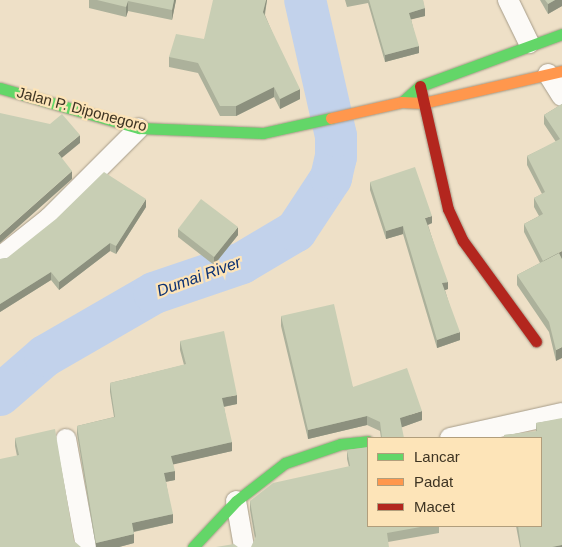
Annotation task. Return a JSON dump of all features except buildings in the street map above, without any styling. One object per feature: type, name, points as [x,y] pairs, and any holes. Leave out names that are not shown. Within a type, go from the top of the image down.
[{"type":"main road","points":[[402,102],[420,86],[529,43],[562,34]]},
{"type":"main road","points":[[402,102],[423,104],[555,73]]},
{"type":"main road","points":[[420,86],[448,209],[463,241],[536,341]]},
{"type":"main road","name":"Jalan P. Diponegoro","points":[[0,88],[139,128],[246,133],[300,128],[402,102]]},
{"type":"main road","points":[[193,547],[236,501],[285,463],[341,444],[367,441]]},
{"type":"street","points":[[508,0],[529,43]]},
{"type":"street","points":[[555,73],[562,96]]},
{"type":"street","points":[[0,257],[49,218],[139,128]]},
{"type":"street","points":[[454,437],[562,413]]},
{"type":"street","points":[[66,439],[86,547]]},
{"type":"street","points":[[236,501],[244,547]]},
{"type":"waterway","name":"Dumai River","points":[[0,395],[45,356],[154,293],[242,263],[296,231],[331,178],[336,157],[336,136],[305,0]]},
{"type":"traffic: fast","points":[[402,102],[420,86],[562,34]]},
{"type":"traffic: fast","points":[[0,88],[139,128],[263,133],[331,118]]},
{"type":"traffic: fast","points":[[193,547],[236,501],[285,463],[341,444],[367,441]]},
{"type":"traffic: slow","points":[[331,118],[402,102],[423,103],[562,71]]},
{"type":"traffic: jam","points":[[420,86],[448,209],[463,241],[536,341]]}]
